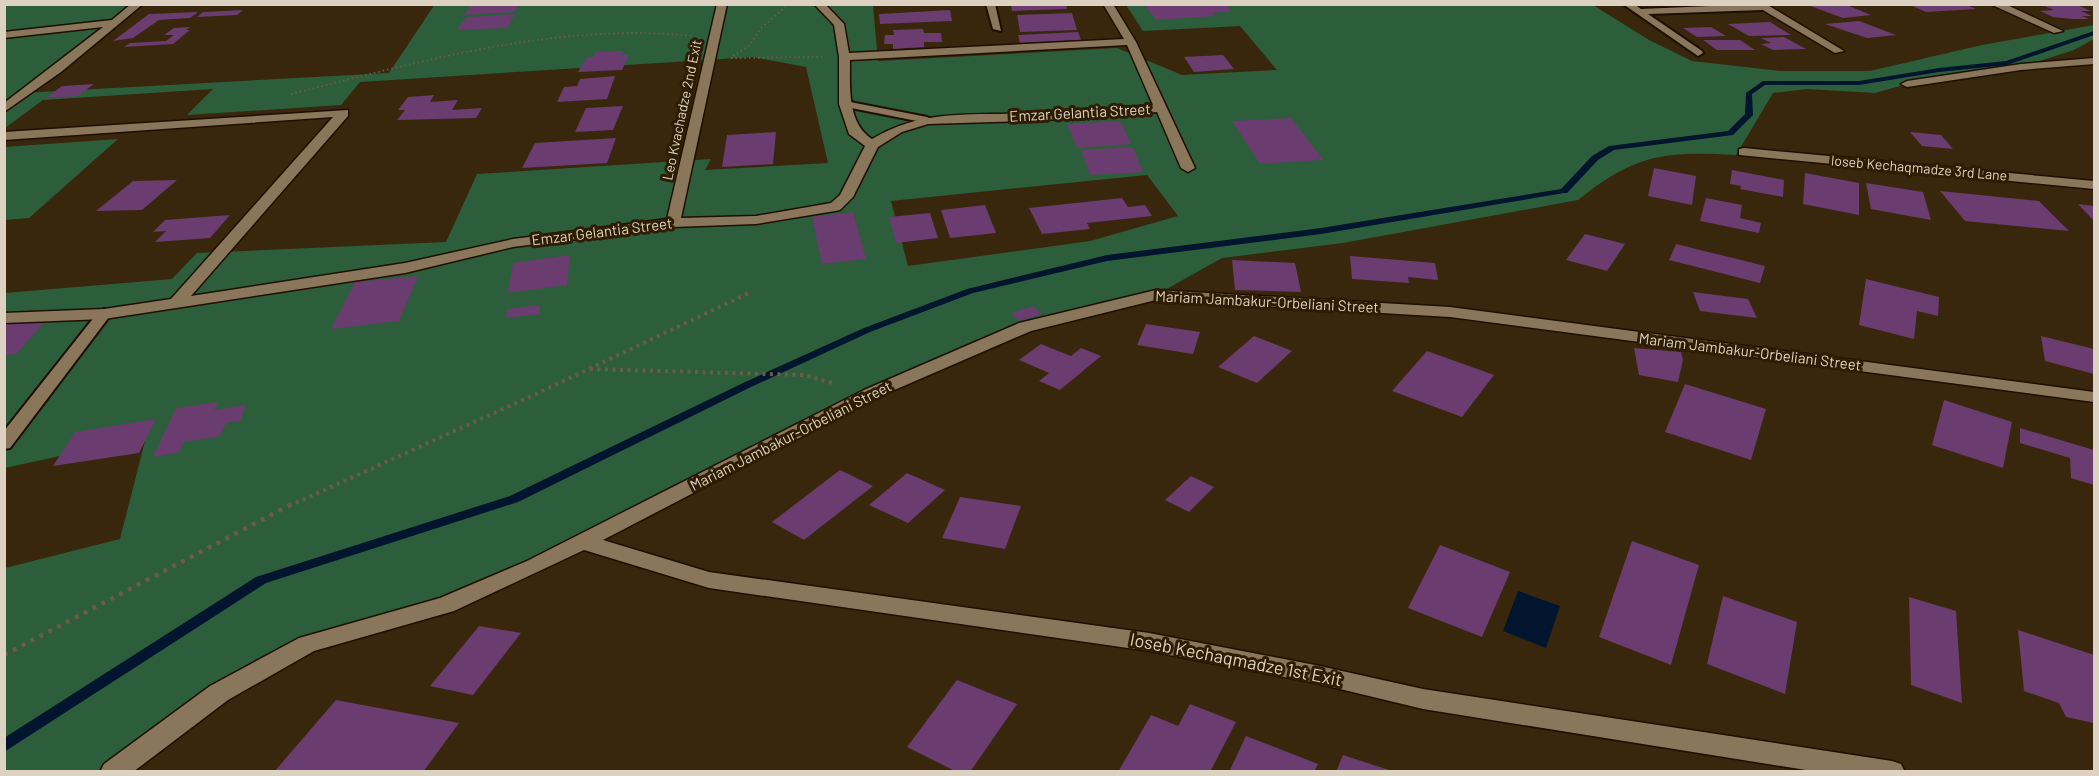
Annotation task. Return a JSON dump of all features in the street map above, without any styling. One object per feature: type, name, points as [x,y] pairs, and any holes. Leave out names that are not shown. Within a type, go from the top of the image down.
[{"type":"street","points":[[4,109],[116,24],[138,4]]},
{"type":"street","name":"Leo Kvachadze 2nd Exit","points":[[673,223],[722,4]]},
{"type":"street","points":[[819,4],[839,24],[844,57],[845,104],[855,134],[872,145]]},
{"type":"street","points":[[1108,4],[1131,42],[1188,168]]},
{"type":"street","points":[[1995,4],[2058,31]]},
{"type":"street","points":[[1760,6],[1839,51]]},
{"type":"street","points":[[4,35],[116,24]]},
{"type":"street","points":[[844,57],[1131,42]]},
{"type":"street","points":[[1907,84],[2021,67],[2094,61]]},
{"type":"street","name":"Emzar Gelantia Street","points":[[4,318],[104,314],[405,268],[513,243],[673,223],[756,220],[835,207],[846,197],[872,145],[898,129],[927,120],[1029,117],[1162,108]]},
{"type":"street","points":[[4,136],[344,113],[176,303]]},
{"type":"street","name":"Ioseb Kechaqmadze 3rd Lane","points":[[1744,152],[2094,185]]},
{"type":"street","name":"Mariam Jambakur-Orbeliani Street","points":[[113,771],[219,693],[307,644],[446,605],[583,542],[870,394],[1025,327],[1156,295],[1450,312],[2094,397]]},
{"type":"street","name":"Ioseb Kechaqmadze 1st Exit","points":[[583,542],[709,580],[1149,642],[1315,674],[1423,699],[1892,771]]},
{"type":"lane","points":[[990,4],[998,29]]},
{"type":"lane","points":[[1628,4],[1698,53]]},
{"type":"lane","points":[[1638,12],[1760,6]]},
{"type":"lane","points":[[845,104],[927,120]]},
{"type":"lane","points":[[4,444],[104,314]]},
{"type":"path","points":[[789,4],[761,28],[749,46],[730,58],[844,57]]},
{"type":"path","points":[[289,95],[367,75],[533,41],[632,31],[713,38]]},
{"type":"path","points":[[4,655],[315,492],[589,369],[751,292]]},
{"type":"path","points":[[589,369],[804,375],[870,394]]},
{"type":"green space","points":[[435,4],[873,5],[878,61],[1117,48],[1182,75],[1277,70],[1240,26],[1143,31],[1126,5],[1593,5],[1649,40],[1692,61],[1780,71],[1870,71],[1982,45],[2094,25],[2094,39],[2074,50],[2021,67],[1907,84],[1875,93],[1807,89],[1773,93],[1736,155],[1670,155],[1634,164],[1598,185],[1578,200],[1343,243],[1222,258],[1156,295],[1025,327],[870,394],[535,566],[307,644],[113,771],[5,771],[5,568],[120,539],[146,437],[5,468],[5,293],[172,279],[197,253],[446,242],[477,174],[711,159],[705,170],[828,163],[806,67],[753,57],[360,82],[341,105],[187,115],[213,89],[43,100],[5,128],[5,5],[142,5],[22,93],[389,73]],"holes":[[[1147,175],[1178,216],[1090,241],[908,266],[891,201]]]},
{"type":"green space","points":[[118,139],[29,218],[5,220],[5,147]]},
{"type":"water","points":[[1518,591],[1560,606],[1546,648],[1503,631]]},
{"type":"building","points":[[472,4],[520,4],[514,12],[464,15]]},
{"type":"building","points":[[1011,4],[1066,4],[1067,9],[1012,11]]},
{"type":"building","points":[[1225,4],[1231,11],[1212,13],[1215,16],[1156,20],[1145,6]]},
{"type":"building","points":[[1844,4],[1871,15],[1843,18],[1808,5]]},
{"type":"building","points":[[1908,4],[1964,4],[1976,9],[1926,12]]},
{"type":"building","points":[[2040,4],[2075,4],[2091,11],[2081,11],[2092,16],[2082,16],[2089,19],[2053,17],[2040,11],[2054,10]]},
{"type":"building","points":[[243,10],[237,15],[197,17],[203,12]]},
{"type":"building","points":[[950,10],[952,21],[880,24],[879,14]]},
{"type":"building","points":[[198,12],[190,18],[159,20],[133,38],[113,41],[149,14]]},
{"type":"building","points":[[1072,13],[1077,30],[1020,32],[1017,15]]},
{"type":"building","points":[[515,14],[507,28],[456,30],[467,17]]},
{"type":"building","points":[[1859,21],[1896,35],[1867,38],[1825,24]]},
{"type":"building","points":[[1770,22],[1791,35],[1749,36],[1728,24]]},
{"type":"building","points":[[190,27],[186,30],[190,30],[173,44],[124,47],[130,43],[166,41],[174,35],[164,35],[174,28]]},
{"type":"building","points":[[1711,27],[1726,36],[1697,37],[1683,28]]},
{"type":"building","points":[[923,29],[924,33],[941,33],[942,42],[924,42],[924,47],[893,49],[893,44],[884,44],[885,35],[894,35],[893,30]]},
{"type":"building","points":[[1078,32],[1081,40],[1020,43],[1018,35]]},
{"type":"building","points":[[1784,37],[1806,49],[1773,50],[1761,44],[1771,43],[1761,38]]},
{"type":"building","points":[[1703,40],[1740,40],[1755,50],[1717,50]]},
{"type":"building","points":[[624,51],[622,55],[629,55],[622,70],[578,72],[587,57],[593,57],[596,52]]},
{"type":"building","points":[[1223,55],[1234,69],[1194,72],[1184,57]]},
{"type":"building","points":[[615,76],[607,99],[557,102],[564,87],[577,86],[580,79]]},
{"type":"building","points":[[94,84],[78,96],[46,98],[62,86]]},
{"type":"building","points":[[434,95],[430,102],[458,100],[452,110],[482,108],[476,118],[397,120],[405,110],[398,110],[408,97]]},
{"type":"building","points":[[623,106],[613,130],[575,132],[586,108]]},
{"type":"building","points":[[1291,118],[1323,160],[1260,164],[1232,121]]},
{"type":"building","points":[[1120,121],[1131,144],[1077,148],[1067,124]]},
{"type":"building","points":[[776,132],[773,164],[722,167],[727,135]]},
{"type":"building","points":[[1910,132],[1941,135],[1953,149],[1922,146]]},
{"type":"building","points":[[616,138],[607,163],[522,168],[535,143]]},
{"type":"building","points":[[1133,147],[1143,172],[1090,175],[1081,150]]},
{"type":"building","points":[[1654,168],[1696,176],[1692,205],[1648,196]]},
{"type":"building","points":[[1732,170],[1784,180],[1783,197],[1740,189],[1741,186],[1730,184]]},
{"type":"building","points":[[1805,173],[1859,183],[1859,215],[1803,204]]},
{"type":"building","points":[[177,180],[142,210],[96,211],[133,181]]},
{"type":"building","points":[[1866,183],[1923,192],[1931,220],[1871,209]]},
{"type":"building","points":[[1940,191],[2039,201],[2069,231],[1965,221]]},
{"type":"building","points":[[1122,198],[1128,207],[1145,205],[1152,216],[1087,223],[1090,229],[1042,234],[1029,208]]},
{"type":"building","points":[[1706,198],[1742,205],[1740,218],[1761,223],[1759,233],[1700,221]]},
{"type":"building","points":[[2078,204],[2094,206],[2094,221]]},
{"type":"building","points":[[985,205],[996,233],[950,238],[941,210]]},
{"type":"building","points":[[853,212],[866,259],[822,264],[812,217]]},
{"type":"building","points":[[930,213],[938,238],[896,243],[889,217]]},
{"type":"building","points":[[230,215],[210,238],[155,242],[166,231],[153,232],[165,220]]},
{"type":"building","points":[[1585,234],[1625,244],[1607,271],[1566,260]]},
{"type":"building","points":[[1676,244],[1765,266],[1760,283],[1669,260]]},
{"type":"building","points":[[570,255],[567,285],[508,293],[513,263]]},
{"type":"building","points":[[1350,256],[1435,263],[1438,280],[1408,277],[1409,283],[1352,279]]},
{"type":"building","points":[[1232,260],[1295,263],[1301,292],[1235,290]]},
{"type":"building","points":[[418,276],[399,321],[331,329],[355,282]]},
{"type":"building","points":[[1866,279],[1939,297],[1938,316],[1917,311],[1914,339],[1859,325]]},
{"type":"building","points":[[1693,292],[1748,299],[1757,318],[1700,311]]},
{"type":"building","points":[[540,305],[539,314],[506,318],[507,309]]},
{"type":"building","points":[[1033,306],[1042,314],[1019,321],[1011,313]]},
{"type":"building","points":[[48,318],[16,354],[4,355],[4,322]]},
{"type":"building","points":[[1146,324],[1200,332],[1193,354],[1137,345]]},
{"type":"building","points":[[1254,336],[1292,351],[1257,383],[1218,367]]},
{"type":"building","points":[[2041,336],[2094,349],[2094,374],[2045,361]]},
{"type":"building","points":[[1041,344],[1071,356],[1081,348],[1101,356],[1060,390],[1039,381],[1049,373],[1019,360]]},
{"type":"building","points":[[1634,348],[1681,352],[1683,360],[1678,382],[1639,375]]},
{"type":"building","points":[[1427,351],[1494,375],[1462,417],[1392,391]]},
{"type":"building","points":[[1685,384],[1766,409],[1751,460],[1665,432]]},
{"type":"building","points":[[1944,400],[2012,422],[2003,468],[1932,445]]},
{"type":"building","points":[[218,402],[214,410],[246,405],[240,421],[226,423],[220,436],[184,442],[179,452],[153,457],[176,408]]},
{"type":"building","points":[[156,419],[139,453],[53,466],[75,432]]},
{"type":"building","points":[[2020,428],[2094,450],[2094,485],[2071,478],[2070,458],[2020,443]]},
{"type":"building","points":[[840,470],[873,486],[804,540],[772,522]]},
{"type":"building","points":[[907,473],[945,490],[908,523],[869,505]]},
{"type":"building","points":[[1191,476],[1214,487],[1189,512],[1165,500]]},
{"type":"building","points":[[960,497],[1021,506],[1005,549],[942,538]]},
{"type":"building","points":[[1632,541],[1699,565],[1671,665],[1599,637]]},
{"type":"building","points":[[1440,545],[1510,572],[1482,637],[1408,608]]},
{"type":"building","points":[[1723,596],[1797,622],[1785,694],[1707,664]]},
{"type":"building","points":[[1909,597],[1956,611],[1962,703],[1911,685]]},
{"type":"building","points":[[479,626],[521,633],[473,695],[430,686]]},
{"type":"building","points":[[2018,630],[2094,655],[2094,723],[2066,717],[2059,703],[2024,691]]},
{"type":"building","points":[[957,680],[1017,704],[970,772],[957,772],[907,747]]},
{"type":"building","points":[[336,700],[459,723],[423,772],[274,772]]},
{"type":"building","points":[[1190,704],[1236,722],[1210,772],[1118,772],[1151,715],[1178,726]]},
{"type":"building","points":[[1246,736],[1318,764],[1314,772],[1229,772]]},
{"type":"building","points":[[1343,755],[1392,771],[1392,772],[1336,772]]},
{"type":"waterway","points":[[4,746],[261,580],[514,499],[747,385],[867,330],[970,291],[1107,258],[1321,231],[1564,191],[1595,158],[1612,148],[1730,133],[1749,115],[1749,93],[1763,83],[1859,83],[1939,70],[2007,63],[2094,33]]}]
